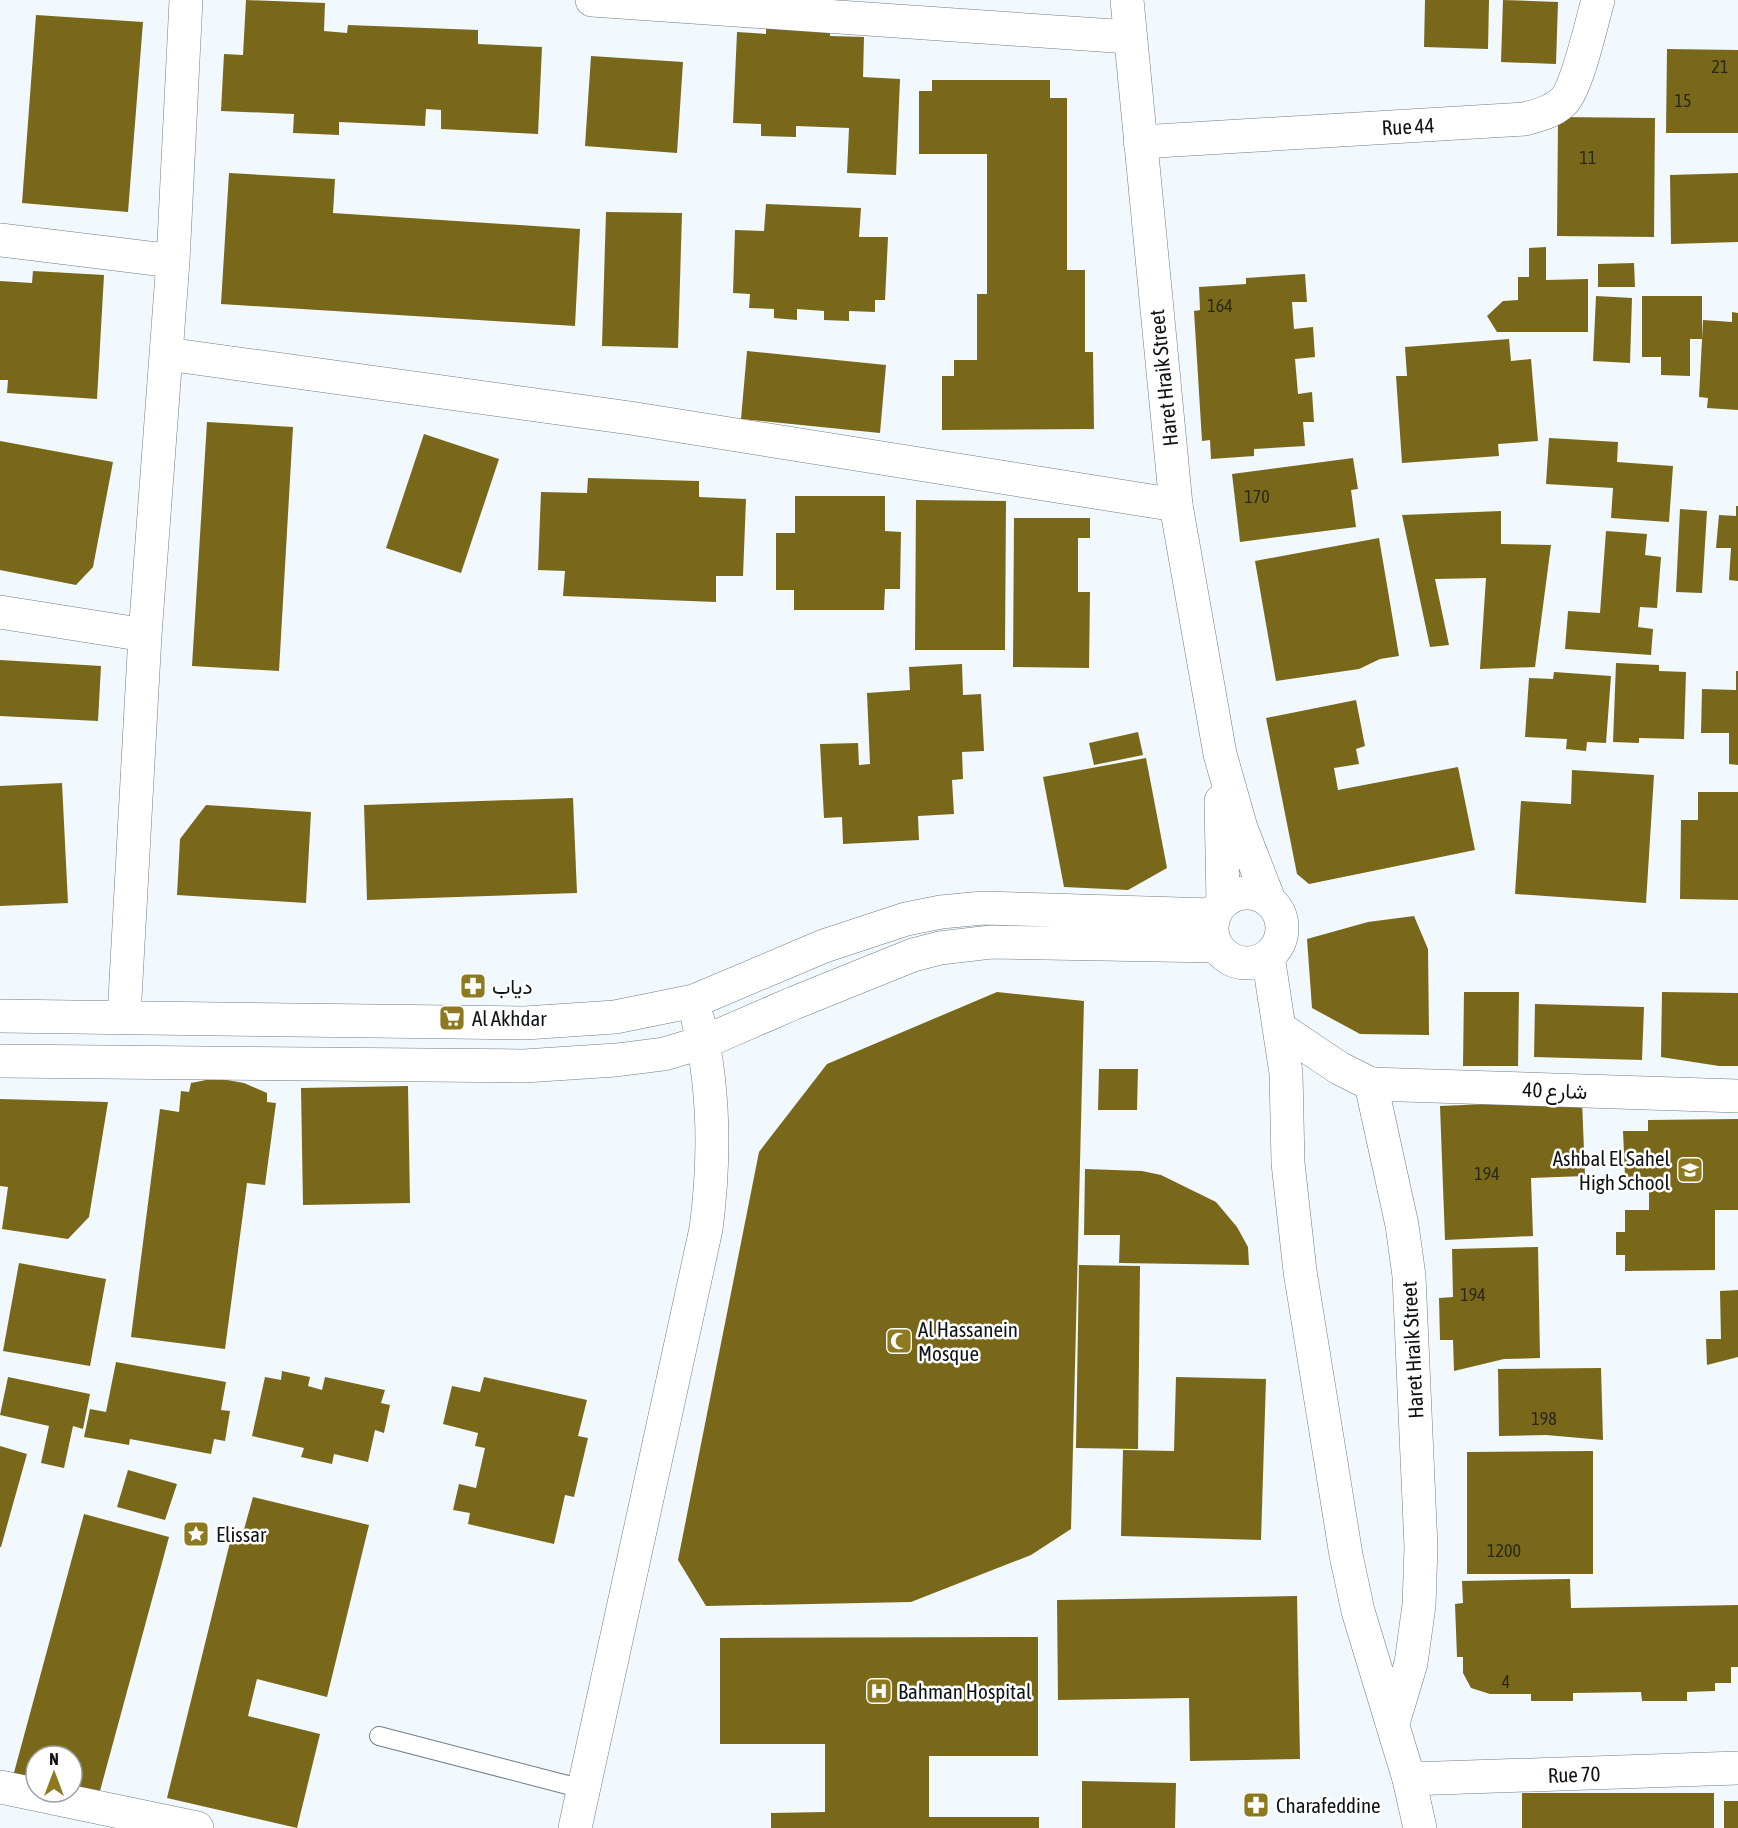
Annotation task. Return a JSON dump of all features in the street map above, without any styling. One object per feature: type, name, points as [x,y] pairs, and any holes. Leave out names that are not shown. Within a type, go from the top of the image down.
[{"type":"street","points":[[124,1017],[145,635],[174,261],[186,0]]},
{"type":"street","points":[[595,0],[1129,37]]},
{"type":"street","name":"Haret Hraik Street","points":[[1127,0],[1176,506],[1220,754],[1241,828],[1269,900]]},
{"type":"street","name":"Rue 44","points":[[1140,142],[1525,119],[1547,113],[1566,100],[1577,74],[1598,0]]},
{"type":"street","points":[[0,240],[174,261]]},
{"type":"street","points":[[167,354],[630,418],[1176,506]]},
{"type":"street","points":[[0,612],[145,635]]},
{"type":"street","name":"Haret Hraik Street","points":[[1217,921],[1220,754]]},
{"type":"street","points":[[1258,894],[1269,900],[1279,912],[1283,927],[1280,943],[1268,956],[1257,963],[1240,964],[1226,958],[1217,921],[1234,895],[1258,894]]},
{"type":"street","points":[[0,1016],[525,1023],[615,1017],[694,1001],[824,946],[906,919],[941,912],[984,908],[1217,921]]},
{"type":"street","points":[[0,1061],[524,1066],[616,1060],[664,1054],[704,1042],[913,955],[940,948],[1217,921]]},
{"type":"street","points":[[1268,956],[1281,1029],[1287,1095],[1288,1163],[1304,1292],[1346,1555],[1358,1611],[1393,1723],[1420,1828]]},
{"type":"street","points":[[575,1828],[706,1229],[712,1180],[712,1117],[704,1042],[694,1001]]},
{"type":"street","points":[[1281,1029],[1339,1068],[1371,1084]]},
{"type":"street","name":"Haret Hraik Street","points":[[1371,1084],[1402,1225],[1409,1275],[1421,1547],[1419,1605],[1411,1663],[1393,1723]]},
{"type":"street","name":"شارع 40","points":[[1371,1084],[1738,1096]]},
{"type":"street","name":"Rue 70","points":[[1409,1779],[1738,1768]]},
{"type":"street","points":[[0,1786],[196,1828]]},
{"type":"lane","points":[[379,1736],[583,1789]]},
{"type":"building","points":[[246,0],[325,3],[324,31],[347,33],[348,25],[478,30],[478,44],[542,47],[538,134],[441,129],[441,110],[426,109],[425,126],[339,122],[339,135],[293,133],[294,114],[221,111],[224,54],[243,55]]},
{"type":"building","points":[[1425,0],[1489,0],[1488,49],[1424,47]]},
{"type":"building","points":[[1503,0],[1558,2],[1556,64],[1501,62]]},
{"type":"building","points":[[36,15],[143,22],[128,212],[22,203]]},
{"type":"building","points":[[766,27],[830,29],[830,36],[864,37],[863,77],[900,79],[896,175],[847,173],[849,128],[796,126],[796,137],[761,136],[761,124],[733,123],[737,32],[766,34]]},
{"type":"building","points":[[1667,49],[1738,50],[1738,133],[1666,133]]},
{"type":"building","points":[[591,56],[683,62],[677,153],[585,146]]},
{"type":"building","points":[[932,80],[1050,80],[1050,98],[1067,98],[1067,270],[1085,270],[1085,352],[1093,352],[1094,429],[942,430],[942,376],[954,376],[954,360],[977,360],[977,294],[987,294],[987,154],[919,154],[919,91],[932,91]]},
{"type":"building","points":[[1558,117],[1655,118],[1654,237],[1557,236]]},
{"type":"building","points":[[229,173],[335,179],[333,213],[580,229],[575,326],[221,304]]},
{"type":"building","points":[[1738,173],[1738,242],[1671,244],[1670,175]]},
{"type":"building","points":[[766,204],[861,208],[859,237],[888,237],[885,300],[875,300],[875,312],[849,311],[849,321],[824,320],[824,311],[797,309],[797,320],[774,318],[774,309],[749,308],[750,294],[733,293],[735,230],[764,231]]},
{"type":"building","points":[[606,212],[682,213],[678,348],[602,346]]},
{"type":"building","points":[[1546,247],[1546,280],[1588,279],[1588,332],[1497,332],[1487,316],[1503,301],[1518,300],[1518,277],[1529,277],[1529,248]]},
{"type":"building","points":[[1634,263],[1635,287],[1598,287],[1598,264]]},
{"type":"building","points":[[33,271],[104,275],[97,399],[7,393],[8,380],[0,380],[0,281],[32,283]]},
{"type":"building","points":[[1305,274],[1307,302],[1292,302],[1294,329],[1313,327],[1315,357],[1295,359],[1298,394],[1312,392],[1314,422],[1303,422],[1305,446],[1254,449],[1254,456],[1211,459],[1210,440],[1202,441],[1194,311],[1200,310],[1199,287],[1246,284],[1246,278]]},
{"type":"building","points":[[1596,296],[1632,298],[1630,363],[1593,361]]},
{"type":"building","points":[[1642,296],[1702,296],[1702,339],[1690,339],[1690,376],[1661,375],[1661,357],[1642,357]]},
{"type":"building","points":[[1732,312],[1738,313],[1738,410],[1707,408],[1708,398],[1699,397],[1703,320],[1732,322]]},
{"type":"building","points":[[1509,339],[1511,361],[1531,359],[1538,441],[1498,444],[1499,456],[1402,463],[1396,376],[1407,376],[1405,347]]},
{"type":"building","points":[[747,351],[886,365],[880,433],[741,419]]},
{"type":"building","points":[[207,422],[293,427],[279,671],[192,666]]},
{"type":"building","points":[[424,434],[499,459],[461,573],[386,548]]},
{"type":"building","points":[[1549,438],[1618,442],[1617,462],[1673,466],[1669,522],[1611,518],[1613,488],[1546,484]]},
{"type":"building","points":[[0,441],[113,462],[93,567],[76,585],[0,570]]},
{"type":"building","points":[[1353,458],[1358,489],[1351,490],[1356,527],[1240,542],[1232,474]]},
{"type":"building","points":[[588,478],[699,481],[699,497],[746,499],[743,576],[716,576],[716,602],[563,596],[565,571],[538,570],[541,492],[587,493]]},
{"type":"building","points":[[795,496],[885,496],[885,531],[901,532],[900,589],[885,589],[884,610],[794,610],[794,590],[776,590],[776,533],[795,533]]},
{"type":"building","points":[[916,500],[1006,501],[1005,650],[915,650]]},
{"type":"building","points":[[1736,506],[1738,506],[1738,581],[1729,580],[1731,548],[1716,548],[1719,515],[1736,516]]},
{"type":"building","points":[[1680,509],[1707,511],[1702,593],[1676,592]]},
{"type":"building","points":[[1501,511],[1501,544],[1551,545],[1535,667],[1480,669],[1486,578],[1435,579],[1449,645],[1430,647],[1402,515]]},
{"type":"building","points":[[1014,518],[1090,518],[1090,538],[1078,538],[1078,592],[1090,592],[1089,668],[1013,667]]},
{"type":"building","points":[[1606,531],[1647,534],[1645,555],[1661,557],[1657,608],[1640,607],[1638,627],[1653,629],[1651,655],[1565,649],[1568,611],[1600,613]]},
{"type":"building","points":[[1379,538],[1399,656],[1380,659],[1359,669],[1276,681],[1255,561]]},
{"type":"building","points":[[0,660],[101,666],[98,721],[0,716]]},
{"type":"building","points":[[1616,663],[1659,665],[1659,671],[1686,672],[1684,739],[1639,738],[1639,743],[1613,742]]},
{"type":"building","points":[[962,664],[963,695],[981,694],[984,751],[962,752],[963,779],[952,780],[954,814],[918,816],[919,840],[843,844],[842,817],[824,818],[820,744],[858,743],[859,765],[870,764],[867,693],[910,690],[909,667]]},
{"type":"building","points":[[1736,671],[1738,671],[1738,765],[1729,764],[1729,733],[1701,733],[1702,689],[1736,690]]},
{"type":"building","points":[[1554,672],[1611,676],[1606,743],[1587,742],[1586,751],[1566,749],[1567,739],[1525,737],[1529,678],[1553,679]]},
{"type":"building","points":[[1356,700],[1365,746],[1356,749],[1359,764],[1334,768],[1338,790],[1458,767],[1475,850],[1309,884],[1297,874],[1266,718]]},
{"type":"building","points":[[1138,732],[1143,755],[1094,765],[1089,743]]},
{"type":"building","points":[[1146,758],[1167,868],[1128,890],[1064,887],[1043,777]]},
{"type":"building","points":[[1572,770],[1654,775],[1646,903],[1515,894],[1521,801],[1571,804]]},
{"type":"building","points":[[62,783],[68,903],[0,906],[0,786]]},
{"type":"building","points":[[1698,792],[1738,792],[1738,900],[1680,899],[1681,820],[1698,820]]},
{"type":"building","points":[[573,798],[577,893],[367,900],[364,805]]},
{"type":"building","points":[[206,805],[311,812],[306,903],[177,895],[180,839]]},
{"type":"building","points":[[1414,916],[1428,949],[1429,1035],[1360,1034],[1312,1008],[1307,939],[1368,922]]},
{"type":"building","name":"Al Hassanein Mosque","points":[[997,992],[1084,1001],[1071,1529],[1031,1555],[911,1602],[706,1606],[678,1560],[759,1152],[827,1064]]},
{"type":"building","points":[[1464,992],[1519,992],[1518,1066],[1463,1066]]},
{"type":"building","points":[[1662,992],[1738,993],[1738,1066],[1719,1066],[1661,1057]]},
{"type":"building","points":[[1535,1004],[1644,1007],[1642,1060],[1534,1057]]},
{"type":"building","points":[[1099,1069],[1138,1069],[1137,1110],[1098,1110]]},
{"type":"building","points":[[216,1078],[244,1083],[267,1093],[267,1102],[276,1103],[265,1185],[247,1183],[225,1349],[131,1337],[160,1109],[179,1112],[181,1091],[189,1092],[191,1083]]},
{"type":"building","points":[[408,1086],[410,1203],[303,1205],[301,1088]]},
{"type":"building","points":[[0,1099],[108,1102],[89,1217],[68,1239],[2,1229],[8,1187],[0,1186]]},
{"type":"building","points":[[1582,1100],[1585,1176],[1531,1178],[1533,1236],[1445,1240],[1440,1106]]},
{"type":"building","points":[[1738,1119],[1738,1210],[1715,1210],[1715,1270],[1625,1271],[1625,1255],[1616,1255],[1616,1232],[1625,1232],[1625,1210],[1649,1210],[1649,1177],[1625,1177],[1623,1131],[1648,1131],[1648,1120]]},
{"type":"building","points":[[1085,1169],[1142,1171],[1161,1175],[1216,1202],[1237,1227],[1248,1247],[1249,1265],[1119,1263],[1120,1235],[1084,1235]]},
{"type":"building","points":[[1538,1247],[1540,1358],[1504,1359],[1454,1371],[1453,1340],[1440,1340],[1439,1298],[1453,1297],[1452,1249]]},
{"type":"building","points":[[19,1263],[106,1279],[90,1366],[3,1351]]},
{"type":"building","points":[[1079,1265],[1140,1266],[1138,1449],[1076,1448]]},
{"type":"building","points":[[1738,1290],[1738,1357],[1707,1365],[1706,1339],[1721,1339],[1720,1291]]},
{"type":"building","points":[[116,1362],[226,1382],[221,1410],[230,1411],[225,1441],[214,1439],[211,1454],[130,1439],[129,1445],[84,1437],[90,1409],[106,1412]]},
{"type":"building","points":[[1601,1368],[1603,1440],[1546,1435],[1499,1436],[1498,1369]]},
{"type":"building","points":[[282,1371],[310,1377],[308,1386],[322,1390],[325,1377],[385,1390],[381,1403],[390,1405],[384,1433],[375,1430],[368,1462],[334,1454],[332,1464],[301,1457],[304,1448],[252,1436],[265,1377],[281,1380]]},
{"type":"building","points":[[8,1377],[90,1394],[83,1429],[73,1426],[64,1468],[41,1463],[49,1426],[0,1415]]},
{"type":"building","points":[[484,1377],[587,1400],[578,1436],[588,1438],[574,1497],[565,1495],[554,1544],[468,1524],[470,1513],[453,1510],[459,1484],[476,1488],[485,1448],[475,1446],[478,1433],[443,1424],[452,1386],[480,1392]]},
{"type":"building","points":[[1176,1377],[1266,1379],[1261,1540],[1121,1536],[1123,1450],[1174,1451]]},
{"type":"building","points":[[0,1446],[27,1454],[1,1547],[0,1547]]},
{"type":"building","points":[[1593,1451],[1593,1574],[1467,1574],[1467,1452]]},
{"type":"building","points":[[128,1470],[177,1484],[165,1520],[117,1507]]},
{"type":"building","points":[[253,1497],[369,1525],[327,1697],[257,1679],[248,1716],[320,1734],[297,1828],[167,1798],[233,1530],[243,1533]]},
{"type":"building","points":[[84,1514],[169,1537],[97,1802],[84,1797],[84,1744],[24,1744],[24,1783],[12,1780]]},
{"type":"building","points":[[1570,1579],[1571,1608],[1738,1605],[1738,1667],[1731,1667],[1731,1683],[1715,1683],[1715,1691],[1687,1692],[1687,1701],[1642,1701],[1641,1692],[1573,1693],[1573,1701],[1531,1701],[1531,1694],[1490,1694],[1471,1688],[1463,1673],[1463,1657],[1457,1657],[1455,1604],[1463,1603],[1462,1581]]},
{"type":"building","points":[[1297,1596],[1300,1759],[1190,1761],[1189,1698],[1058,1700],[1057,1600]]},
{"type":"building","name":"Bahman Hospital","points":[[1038,1637],[1038,1756],[929,1756],[929,1817],[1039,1817],[1039,1828],[771,1828],[771,1813],[825,1812],[825,1744],[720,1744],[720,1638]]},
{"type":"building","points":[[1082,1781],[1176,1783],[1175,1828],[1082,1828]]},
{"type":"building","points":[[1522,1793],[1714,1793],[1714,1828],[1522,1828]]},
{"type":"building","points":[[1724,1801],[1738,1801],[1738,1828],[1724,1828]]},
{"type":"place","name":"دياب","points":[[473,986]]},
{"type":"place","name":"Al Akhdar","points":[[452,1018]]},
{"type":"place","name":"Ashbal El Sahel High School","points":[[1690,1170]]},
{"type":"place","name":"Al Hassanein Mosque","points":[[899,1341]]},
{"type":"place","name":"Elissar","points":[[196,1534]]},
{"type":"place","name":"Bahman Hospital","points":[[879,1691]]},
{"type":"place","name":"Charafeddine","points":[[1256,1805]]}]
